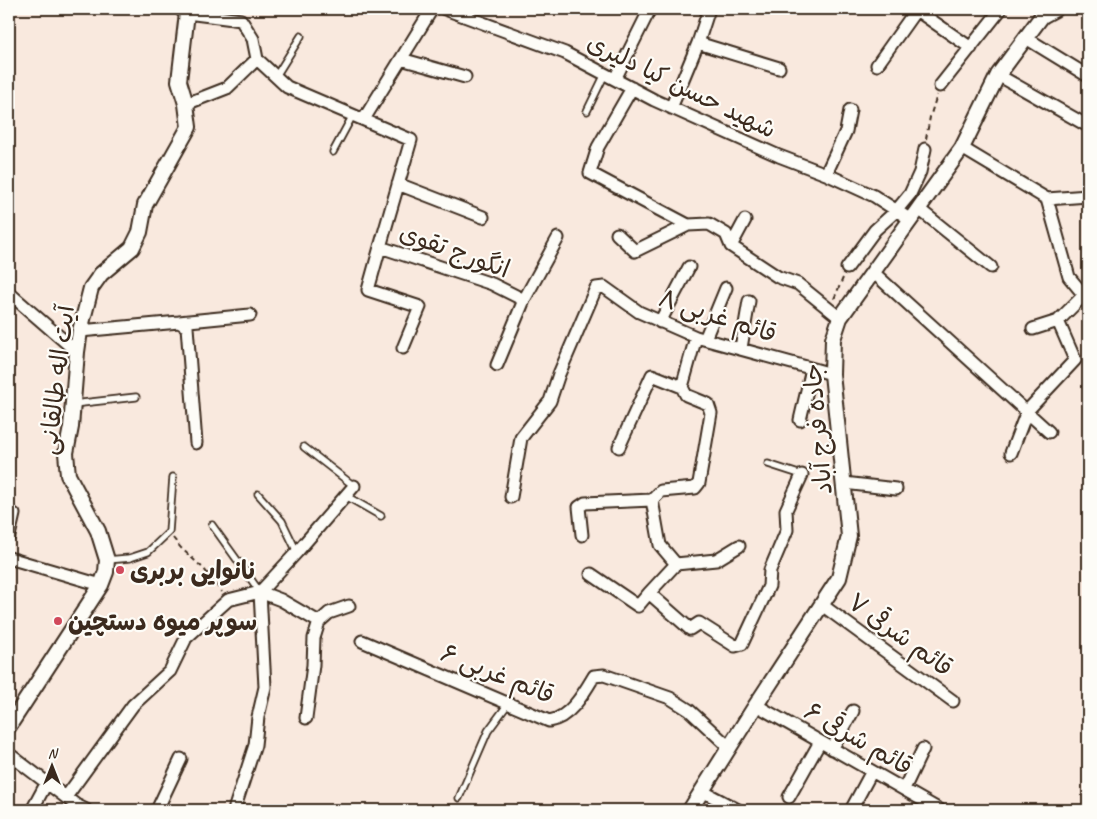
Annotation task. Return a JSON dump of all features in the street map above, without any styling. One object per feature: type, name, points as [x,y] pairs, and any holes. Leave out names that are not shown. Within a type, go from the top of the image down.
[{"type":"street","points":[[242,20],[247,9]]},
{"type":"street","points":[[242,20],[253,39],[257,59],[288,87],[359,117],[401,60],[432,9]]},
{"type":"street","name":"شهید حسن کیا دلیری","points":[[445,9],[565,53],[671,108],[779,156],[826,174],[874,196],[896,211],[915,215],[991,267]]},
{"type":"street","points":[[671,108],[698,43],[709,9]]},
{"type":"street","points":[[877,65],[916,9],[971,48]]},
{"type":"street","points":[[940,86],[1001,9]]},
{"type":"street","name":"جاده فرج آباد","points":[[690,810],[839,578],[850,536],[832,374],[835,314],[874,272],[962,148],[998,75],[1026,38],[1040,12],[1055,9]]},
{"type":"street","points":[[185,11],[242,20]]},
{"type":"street","name":"آیت اله طالقانی","points":[[9,726],[101,585],[106,572],[106,560],[98,531],[68,475],[66,453],[71,427],[77,352],[80,331],[91,288],[101,274],[132,248],[140,232],[144,205],[189,127],[186,104],[179,81],[185,11]]},
{"type":"street","points":[[610,77],[649,11]]},
{"type":"street","points":[[1026,38],[1088,76]]},
{"type":"street","points":[[698,43],[779,68]]},
{"type":"street","points":[[186,104],[227,88],[257,59]]},
{"type":"street","points":[[401,60],[464,77]]},
{"type":"street","points":[[998,75],[1088,126]]},
{"type":"street","points":[[632,88],[598,147],[590,173],[688,225]]},
{"type":"street","points":[[826,174],[846,130],[850,110]]},
{"type":"street","name":"انگورج تقوی","points":[[359,117],[411,140],[380,247],[492,284],[524,300],[558,238]]},
{"type":"street","points":[[962,148],[1047,199],[1088,196]]},
{"type":"street","points":[[846,268],[875,230],[896,211],[910,194],[920,172],[925,149]]},
{"type":"street","points":[[398,184],[483,217]]},
{"type":"street","points":[[1033,329],[1058,321],[1086,293],[1069,277],[1047,199]]},
{"type":"street","points":[[731,246],[745,220]]},
{"type":"street","points":[[617,234],[635,251],[688,225],[709,224],[726,234],[731,246],[778,277],[798,284],[835,314]]},
{"type":"street","points":[[380,247],[368,290],[420,307],[404,348]]},
{"type":"street","points":[[660,322],[689,266]]},
{"type":"street","points":[[874,272],[1050,432]]},
{"type":"street","name":"قائم غربی ۸","points":[[511,497],[520,438],[550,401],[559,374],[596,288],[604,287],[639,312],[701,338],[832,374]]},
{"type":"street","points":[[682,387],[701,338],[726,288]]},
{"type":"street","points":[[9,293],[77,352]]},
{"type":"street","points":[[497,365],[524,300]]},
{"type":"street","points":[[740,348],[749,301]]},
{"type":"street","points":[[80,331],[250,315]]},
{"type":"street","points":[[1011,453],[1027,411],[1075,360],[1058,321]]},
{"type":"street","points":[[179,322],[187,326],[196,443]]},
{"type":"street","points":[[800,420],[812,369]]},
{"type":"street","points":[[582,535],[579,507],[585,503],[652,500],[661,491],[695,488],[699,483],[710,413],[708,404],[686,395],[682,387],[652,375],[619,447]]},
{"type":"street","points":[[649,593],[690,629],[699,623],[735,646],[742,644],[769,586],[770,570],[787,530],[786,510],[802,475]]},
{"type":"street","points":[[844,483],[896,489]]},
{"type":"street","points":[[66,797],[132,705],[170,671],[186,638],[228,600],[260,592],[354,486]]},
{"type":"street","points":[[652,500],[660,544],[676,564]]},
{"type":"street","points":[[9,536],[14,514]]},
{"type":"street","points":[[591,574],[638,606],[676,564],[716,560],[739,546]]},
{"type":"street","points":[[9,558],[101,585]]},
{"type":"street","points":[[260,592],[280,600],[319,622]]},
{"type":"street","points":[[235,807],[255,745],[258,717],[265,686],[260,592]]},
{"type":"street","name":"قائم شرقی ۷","points":[[822,604],[952,701]]},
{"type":"street","points":[[306,718],[313,665],[314,638],[319,622],[329,613],[349,606]]},
{"type":"street","name":"قائم غربی ۶","points":[[362,641],[550,721],[557,720],[580,698],[594,676],[604,675],[670,698],[689,710],[730,747]]},
{"type":"street","name":"قائم شرقی ۶","points":[[756,705],[940,810]]},
{"type":"street","points":[[832,749],[853,711]]},
{"type":"street","points":[[789,797],[820,742]]},
{"type":"street","points":[[904,789],[923,749]]},
{"type":"street","points":[[9,754],[79,809]]},
{"type":"street","points":[[157,810],[181,759]]},
{"type":"street","points":[[851,810],[872,771]]},
{"type":"street","points":[[32,810],[46,784]]},
{"type":"street","points":[[702,791],[738,810]]},
{"type":"lane","points":[[276,76],[301,36]]},
{"type":"lane","points":[[587,111],[610,77]]},
{"type":"lane","points":[[332,152],[359,117]]},
{"type":"lane","points":[[73,404],[136,397]]},
{"type":"lane","points":[[304,447],[354,486]]},
{"type":"lane","points":[[768,464],[802,475]]},
{"type":"lane","points":[[106,560],[130,558],[148,552],[169,532],[173,477]]},
{"type":"lane","points":[[258,494],[282,521],[297,552]]},
{"type":"lane","points":[[346,496],[381,516]]},
{"type":"lane","points":[[212,525],[260,592]]},
{"type":"lane","points":[[459,798],[488,731],[508,704]]},
{"type":"path","points":[[925,149],[930,117],[940,86]]},
{"type":"path","points":[[835,314],[846,268]]},
{"type":"path","points":[[169,532],[181,548],[204,569],[228,600]]},
{"type":"place","name":"نانوایی بربری","points":[[120,570]]},
{"type":"place","name":"سوپر میوه دستچین","points":[[58,621]]}]
